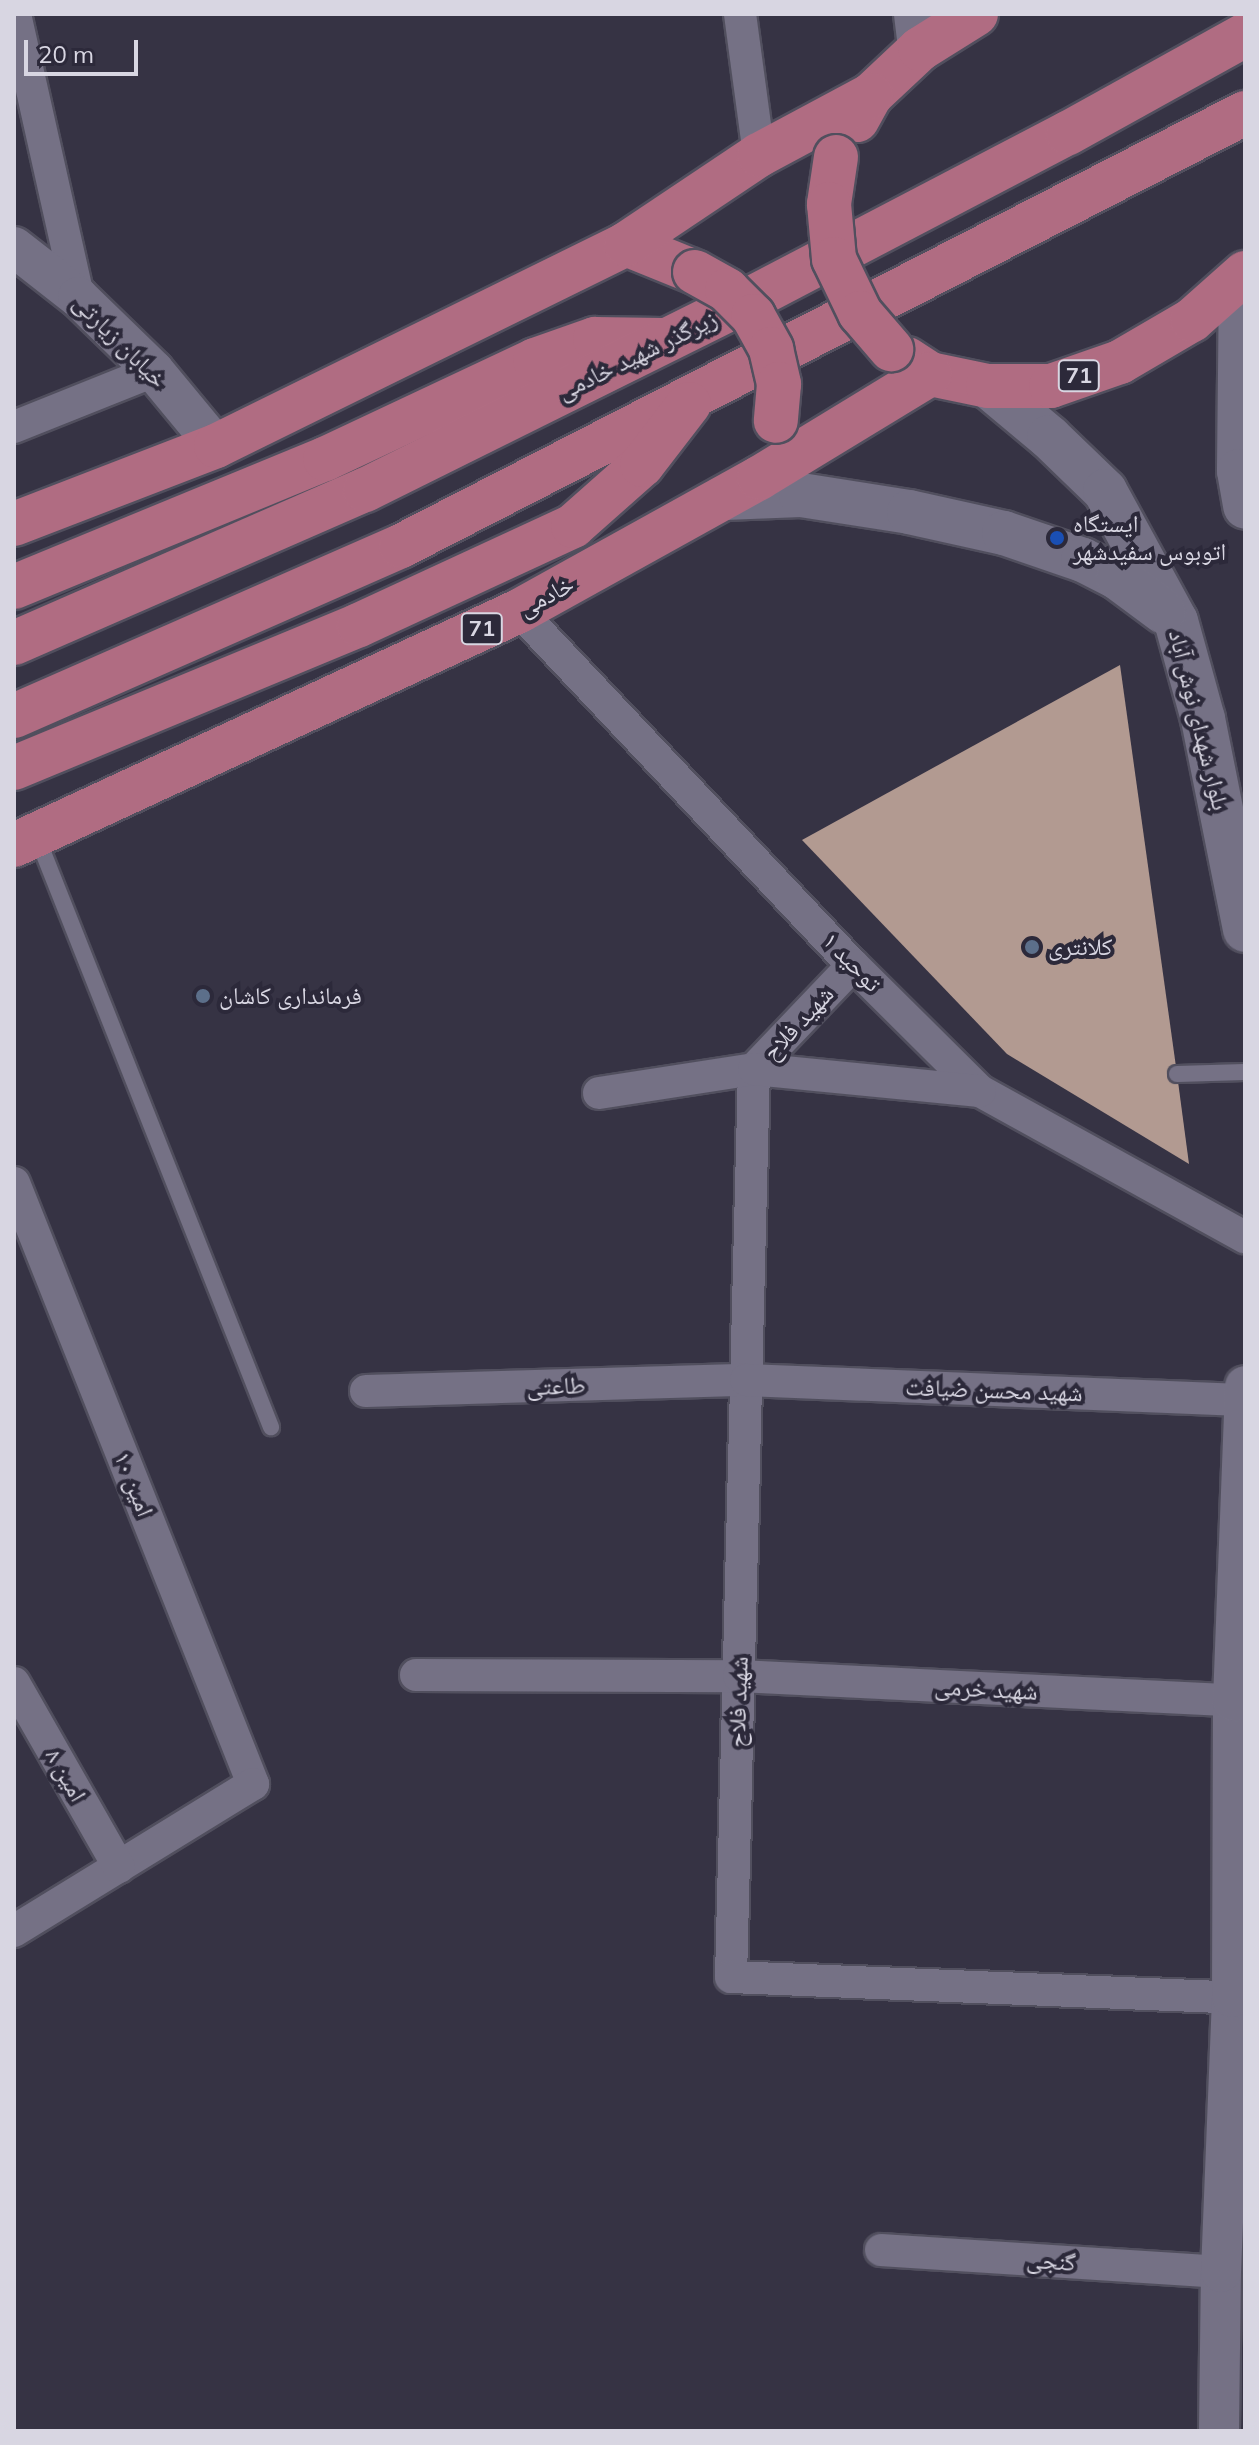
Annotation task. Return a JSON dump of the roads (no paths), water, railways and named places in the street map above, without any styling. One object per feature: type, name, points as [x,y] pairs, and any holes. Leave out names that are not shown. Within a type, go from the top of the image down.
[{"type":"highway","name":"71","points":[[976,14],[918,32],[871,95],[836,157],[829,204],[834,259],[860,313],[891,349],[930,374],[988,386],[1051,386],[1120,362],[1192,320],[1243,275]]},
{"type":"highway","name":"زیرگذر شهید خادمی","points":[[14,643],[365,490],[668,340],[1068,133],[1245,35]]},
{"type":"highway","name":"71","points":[[14,524],[216,446],[626,244],[759,155],[871,95]]},
{"type":"highway","points":[[14,716],[401,546],[1245,113]]},
{"type":"highway","points":[[626,244],[695,272],[727,290],[759,327],[771,349],[779,384],[776,421],[741,488]]},
{"type":"highway","points":[[14,587],[325,459],[535,360],[595,339],[668,340]]},
{"type":"highway","name":"خادمی","points":[[26,841],[519,611],[741,488],[930,374]]},
{"type":"highway","points":[[14,768],[359,625],[573,526],[642,465],[697,393]]},
{"type":"main road","points":[[1243,275],[1243,482]]},
{"type":"main road","name":"بلوار شهدای نوش آباد","points":[[988,386],[1049,437],[1105,491],[1176,621],[1203,719],[1245,930]]},
{"type":"main road","points":[[741,488],[909,512],[1004,533],[1106,572],[1176,621]]},
{"type":"street","points":[[15,14],[78,297]]},
{"type":"street","points":[[740,14],[759,155]]},
{"type":"street","name":"خیابان زیارتی","points":[[14,247],[78,297],[154,371],[216,446]]},
{"type":"street","points":[[14,427],[154,371]]},
{"type":"street","name":"توحید ۱","points":[[519,611],[853,965],[980,1091],[1245,1237]]},
{"type":"street","name":"شهید فلاح","points":[[853,965],[754,1069],[731,1977],[1239,1998]]},
{"type":"street","points":[[599,1093],[754,1069],[980,1091]]},
{"type":"street","name":"امین ۱۰","points":[[14,1183],[253,1784],[119,1867]]},
{"type":"street","name":"طاعتی","points":[[366,1391],[746,1380]]},
{"type":"street","name":"شهید محسن ضیافت","points":[[746,1380],[1244,1393]]},
{"type":"street","points":[[1219,2431],[1221,2272],[1239,1998],[1239,1701],[1244,1393]]},
{"type":"street","name":"شهید خرمی","points":[[416,1675],[739,1676],[1239,1701]]},
{"type":"street","name":"امین ۸","points":[[14,1683],[119,1867]]},
{"type":"street","points":[[14,1931],[119,1867]]},
{"type":"street","name":"گنجی","points":[[881,2250],[1221,2272]]},
{"type":"lane","points":[[26,841],[271,1427]]},
{"type":"lane","points":[[1177,1074],[1245,1072]]},
{"type":"place","name":"ایستگاه اتوبوس سفیدشهر","points":[[1057,538]]},
{"type":"place","name":"کلانتری","points":[[1032,947]]},
{"type":"place","name":"فرمانداری کاشان","points":[[203,996]]}]
